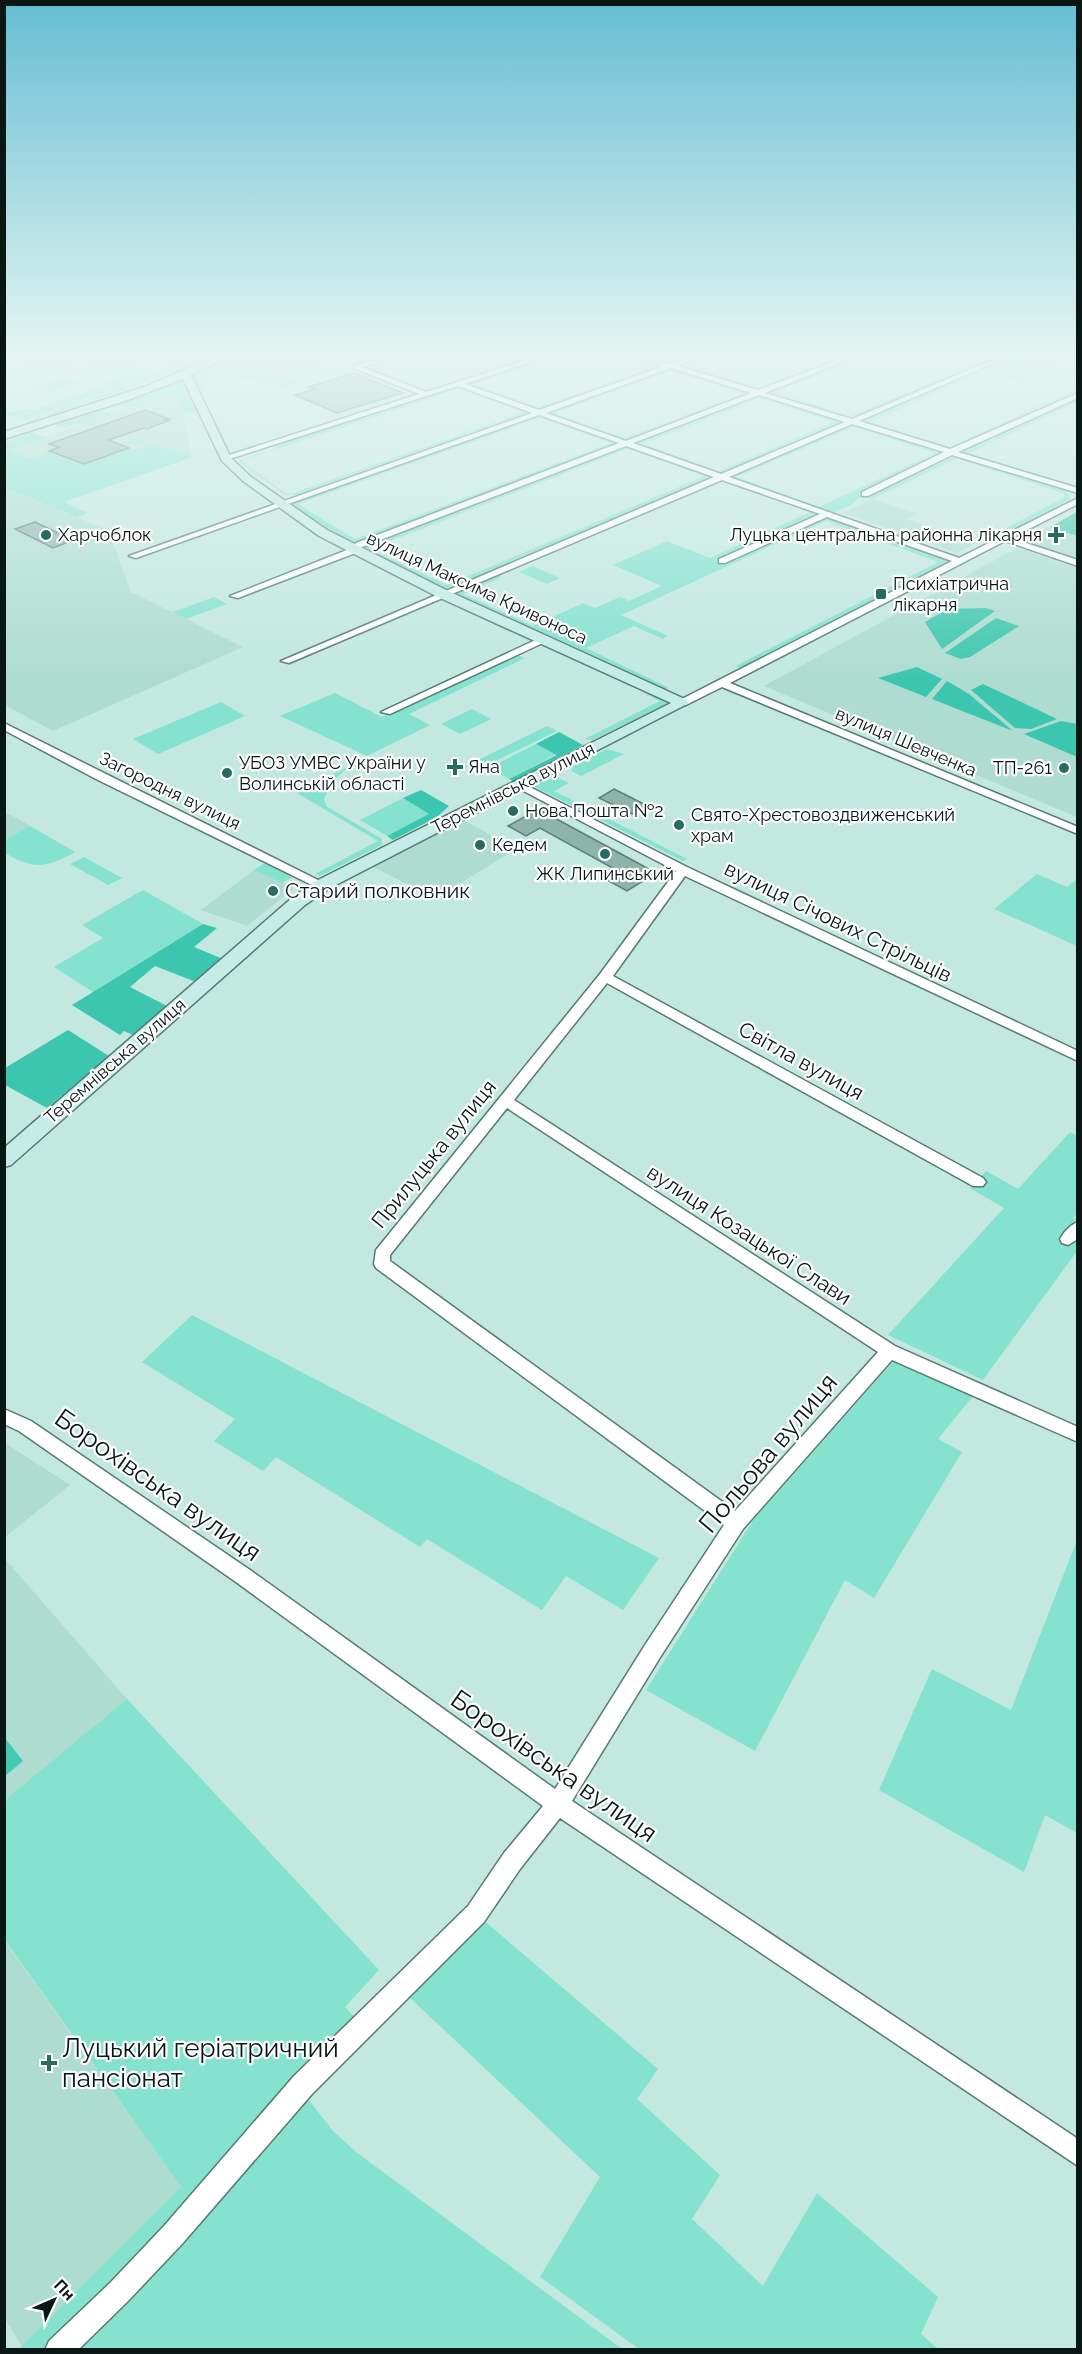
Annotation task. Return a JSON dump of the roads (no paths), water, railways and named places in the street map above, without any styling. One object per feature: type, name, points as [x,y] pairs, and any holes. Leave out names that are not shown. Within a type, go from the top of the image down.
[{"type":"street","name":"вулиця Максима Кривоноса","points":[[229,461],[247,479],[281,504],[355,550],[443,594],[682,703]]},
{"type":"street","points":[[133,556],[404,461]]},
{"type":"street","points":[[235,596],[355,550],[359,545],[582,461]]},
{"type":"street","points":[[677,461],[960,561]]},
{"type":"street","points":[[286,661],[758,461]]},
{"type":"street","points":[[865,494],[935,461]]},
{"type":"street","points":[[978,461],[1077,491]]},
{"type":"street","name":"Теремнівська вулиця","points":[[4,1160],[299,901],[322,885],[1077,500]]},
{"type":"street","points":[[722,561],[825,514]]},
{"type":"street","points":[[1004,538],[1077,563]]},
{"type":"street","points":[[386,711],[542,640]]},
{"type":"street","name":"вулиця Шевченка","points":[[722,683],[1077,831]]},
{"type":"street","name":"Загородня вулиця","points":[[4,726],[71,763],[322,885]]},
{"type":"street","name":"вулиця Січових Стрільців","points":[[520,785],[683,870],[1077,1057]]},
{"type":"street","name":"Прилуцька вулиця","points":[[683,870],[605,977],[382,1254],[382,1264],[736,1523]]},
{"type":"street","name":"Світла вулиця","points":[[605,977],[978,1182]]},
{"type":"street","name":"вулиця Козацької Слави","points":[[506,1101],[889,1352],[1077,1435]]},
{"type":"street","name":"Польова вулиця","points":[[58,2349],[119,2292],[173,2235],[303,2085],[477,1914],[512,1862],[558,1804],[652,1652],[736,1523],[889,1352]]},
{"type":"street","name":"Борохівська вулиця","points":[[4,1416],[25,1426],[243,1576],[558,1804],[1077,2154]]},
{"type":"place","name":"Харчоблок","points":[[46,535]]},
{"type":"place","name":"Луцька центральна районна лікарня","points":[[1056,535]]},
{"type":"place","name":"Психіатрична лікарня","points":[[881,594]]},
{"type":"place","name":"Яна","points":[[455,767]]},
{"type":"place","name":"ТП-261","points":[[1064,768]]},
{"type":"place","name":"УБОЗ УМВС України у Волинськiй області","points":[[227,773]]},
{"type":"place","name":"Нова Пошта №2","points":[[513,811]]},
{"type":"place","name":"Свято-Хрестовоздвиженський храм","points":[[679,825]]},
{"type":"place","name":"Кедем","points":[[480,845]]},
{"type":"place","name":"ЖК Липинський","points":[[605,854]]},
{"type":"place","name":"Старий полковник","points":[[273,891]]},
{"type":"place","name":"Луцький геріатричний пансіонат","points":[[49,2063]]}]
